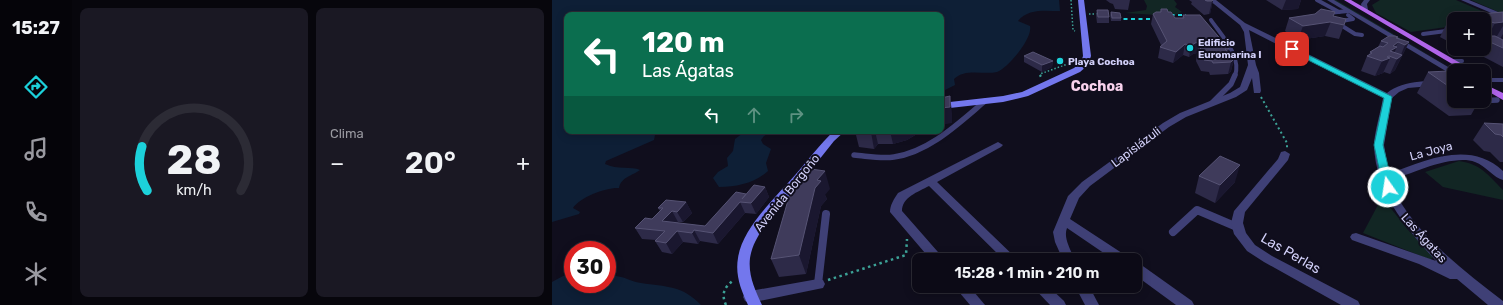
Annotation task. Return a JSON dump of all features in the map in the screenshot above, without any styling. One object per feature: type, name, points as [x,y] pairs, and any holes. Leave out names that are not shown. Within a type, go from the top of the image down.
[{"type":"main road","points":[[944,106],[985,101],[1025,94],[1082,66],[1087,56],[1081,0]]},
{"type":"main road","points":[[1339,0],[1448,64]]},
{"type":"main road","points":[[1347,0],[1462,64]]},
{"type":"main road","points":[[1491,85],[1503,91]]},
{"type":"main road","points":[[1491,89],[1501,100]]},
{"type":"main road","points":[[1491,95],[1501,100]]},
{"type":"main road","name":"Avenida Borgoño","points":[[752,301],[744,284],[743,273],[746,250],[756,229],[837,134]]},
{"type":"street","points":[[1212,0],[1243,24],[1388,97],[1396,90],[1407,86],[1442,82],[1447,83]]},
{"type":"street","points":[[1330,0],[1447,70]]},
{"type":"street","points":[[1365,10],[1364,4],[1367,0]]},
{"type":"street","points":[[1464,0],[1503,16]]},
{"type":"street","name":"Lapislázuli","points":[[1243,24],[1247,32],[1257,91]]},
{"type":"street","name":"Lapislázuli","points":[[1066,253],[1061,242],[1059,232],[1074,196],[1086,184],[1166,125],[1183,115],[1233,95],[1244,88],[1252,65]]},
{"type":"street","points":[[1491,81],[1503,80]]},
{"type":"street","name":"Las Ágatas","points":[[1388,97],[1379,145],[1385,180],[1391,195],[1407,220],[1431,249],[1465,280],[1498,305]]},
{"type":"street","points":[[933,253],[896,212],[898,201],[902,196],[998,145]]},
{"type":"street","points":[[1238,227],[1237,218],[1240,210],[1283,160],[1285,154]]},
{"type":"street","name":"La Joya","points":[[1385,180],[1414,168],[1460,156],[1484,162],[1494,168],[1503,177]]},
{"type":"street","points":[[930,181],[1005,253]]},
{"type":"street","points":[[1064,220],[1114,253]]},
{"type":"street","name":"Las Perlas","points":[[1238,227],[1240,234],[1251,248],[1354,305]]},
{"type":"street","name":"Las Ágatas","points":[[1356,237],[1424,261],[1465,280]]},
{"type":"street","points":[[1142,273],[1187,305]]},
{"type":"street","points":[[752,301],[818,284]]},
{"type":"street","points":[[967,293],[978,305]]},
{"type":"street","points":[[1046,293],[1059,305]]},
{"type":"street","points":[[1086,293],[1092,305]]},
{"type":"lane","points":[[1317,0],[1339,12]]},
{"type":"lane","points":[[1324,13],[1350,13]]},
{"type":"lane","points":[[1329,18],[1350,13]]},
{"type":"lane","points":[[1350,13],[1353,20],[1336,22],[1355,34],[1362,35]]},
{"type":"lane","points":[[1211,20],[1232,52],[1236,62],[1232,82],[1212,103]]},
{"type":"lane","points":[[1423,34],[1447,31]]},
{"type":"lane","points":[[1491,100],[1501,100]]},
{"type":"lane","points":[[944,132],[985,101]]},
{"type":"lane","points":[[854,155],[886,158],[900,156],[926,146],[942,134]]},
{"type":"lane","points":[[1173,232],[1197,210],[1238,227]]},
{"type":"lane","points":[[818,284],[826,214]]},
{"type":"path","points":[[1082,14],[1103,14]]},
{"type":"path","points":[[1041,80],[1040,74],[1076,61]]},
{"type":"path","points":[[1257,91],[1287,144],[1285,154]]},
{"type":"path","points":[[818,284],[906,255],[907,224]]},
{"type":"path","points":[[726,305],[722,295],[725,288],[743,273]]},
{"type":"green space","points":[[1144,0],[1174,0],[1177,4],[1175,7],[1182,12],[1173,16],[1125,13],[1146,10],[1147,6]]},
{"type":"green space","points":[[1333,0],[1336,0],[1447,66]]},
{"type":"green space","points":[[1380,0],[1456,0],[1484,12],[1447,12],[1447,27],[1411,32],[1376,13],[1372,5]]},
{"type":"green space","points":[[1471,0],[1503,0],[1503,14]]},
{"type":"green space","points":[[1491,15],[1503,20],[1491,20]]},
{"type":"green space","points":[[1459,161],[1467,162],[1484,171],[1503,190],[1503,200],[1443,187],[1425,172]]},
{"type":"green space","points":[[1379,203],[1389,206],[1408,230],[1433,255],[1431,260],[1363,233]]},
{"type":"water","points":[[552,0],[1059,0],[1060,11],[1032,12],[1022,17],[1018,21],[1030,26],[1028,38],[1019,52],[1002,69],[992,73],[963,74],[954,79],[955,85],[944,90],[944,12],[564,12],[564,134],[657,134],[655,135],[654,140],[606,161],[605,164],[610,166],[640,170],[624,179],[619,188],[608,189],[581,200],[573,208],[580,212],[579,214],[552,222]]},
{"type":"water","points":[[742,134],[768,134],[761,140],[763,144],[771,149],[766,163],[768,171],[757,179],[745,184],[719,187],[713,178],[718,172],[728,166],[727,158],[733,151],[735,139]]},
{"type":"water","points":[[563,276],[564,293],[616,293],[616,276],[641,283],[666,286],[680,290],[694,298],[701,305],[552,305],[552,282]]},
{"type":"building","points":[[1161,9],[1167,9],[1168,12],[1171,12],[1175,18],[1184,18],[1183,15],[1200,15],[1229,49],[1225,49],[1234,59],[1231,62],[1213,63],[1212,61],[1204,60],[1198,50],[1202,50],[1198,46],[1204,46],[1200,42],[1191,46],[1185,44],[1176,52],[1160,47],[1167,41],[1153,14],[1156,12],[1161,12]]},
{"type":"building","points":[[1321,9],[1335,12],[1333,16],[1346,19],[1344,25],[1330,22],[1303,26],[1289,18],[1315,14]]},
{"type":"building","points":[[1097,10],[1108,10],[1109,17],[1098,17]]},
{"type":"building","points":[[1111,12],[1120,13],[1121,18],[1112,18]]},
{"type":"building","points":[[1503,12],[1503,22],[1491,22],[1491,13]]},
{"type":"building","points":[[1389,36],[1395,36],[1398,37],[1396,38],[1409,42],[1405,45],[1398,42],[1393,46],[1397,47],[1390,51],[1402,55],[1397,59],[1389,56],[1387,57],[1390,58],[1382,61],[1367,56],[1372,53],[1370,52],[1380,46],[1383,47],[1388,43],[1381,41]]},
{"type":"building","points":[[1491,36],[1495,36],[1503,40],[1503,48],[1491,42]]},
{"type":"building","points":[[1033,52],[1053,61],[1042,65],[1024,56]]},
{"type":"building","points":[[1447,71],[1447,85],[1428,72]]},
{"type":"building","points":[[950,96],[950,107],[944,108],[944,97]]},
{"type":"building","points":[[1484,123],[1503,124],[1503,137],[1495,134]]},
{"type":"building","points":[[1220,156],[1240,165],[1220,185],[1199,176]]},
{"type":"building","points":[[811,169],[825,171],[817,180],[821,181],[815,188],[799,255],[771,259],[791,190]]},
{"type":"building","points":[[754,185],[765,187],[751,203],[740,202],[713,233],[694,230],[692,233],[677,231],[666,243],[655,241],[665,231],[635,228],[645,218],[652,219],[663,208],[658,208],[666,200],[686,202],[677,212],[672,211],[662,221],[705,226],[736,192],[746,194],[742,199]]},
{"type":"railway","points":[[1163,15],[1186,15]]},
{"type":"railway","points":[[1116,19],[1162,19]]},
{"type":"place","name":"Edificio Euromarina I","points":[[1190,48]]},
{"type":"place","name":"Playa Cochoa","points":[[1060,61]]},
{"type":"district","name":"Cochoa","points":[[1097,86]]},
{"type":"route","points":[[1292,49],[1388,97],[1386,101],[1386,113],[1379,145],[1385,180],[1388,187]]}]
